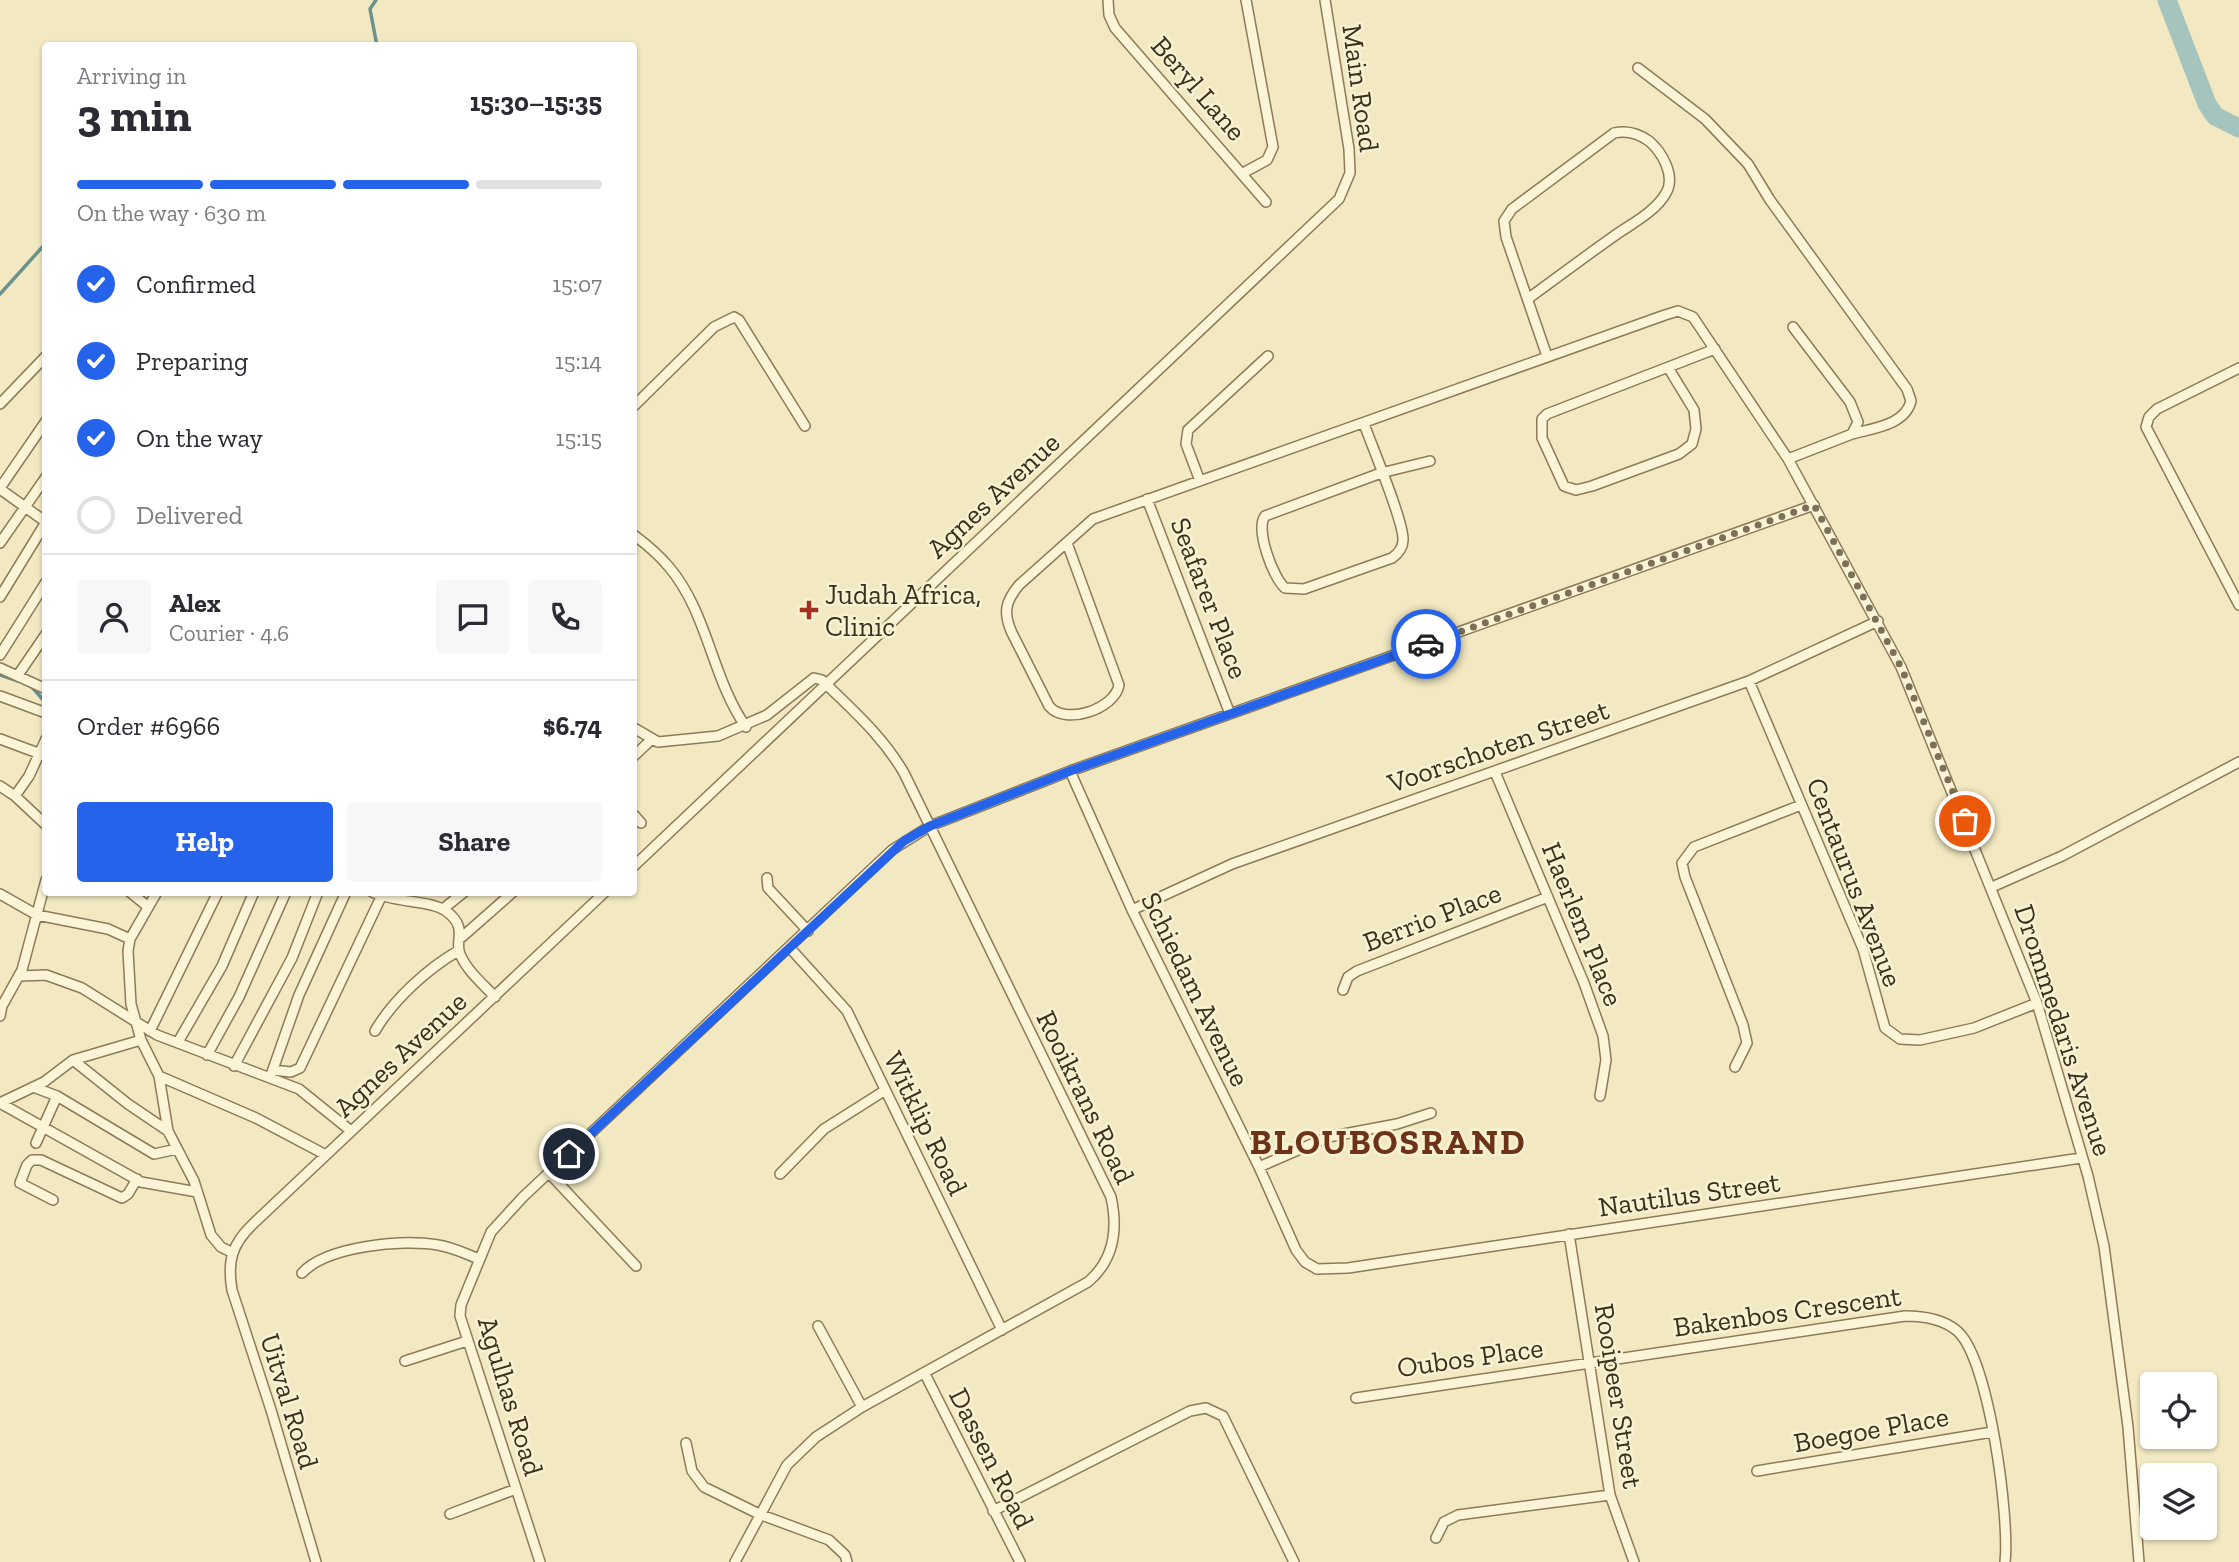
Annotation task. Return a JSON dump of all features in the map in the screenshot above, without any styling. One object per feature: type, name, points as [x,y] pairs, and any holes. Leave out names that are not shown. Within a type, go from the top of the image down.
[{"type":"street","name":"Beryl Lane","points":[[1108,0],[1115,28],[1266,202]]},
{"type":"street","points":[[1243,173],[1268,160],[1272,147],[1246,0]]},
{"type":"street","name":"Main Road","points":[[1325,0],[1349,149],[1350,173],[1347,183]]},
{"type":"street","points":[[1638,68],[1705,118],[1746,161],[1770,200],[1908,389],[1911,401],[1904,415],[1891,423],[1852,434],[1788,459]]},
{"type":"street","points":[[1067,542],[1119,685],[1113,698],[1095,708],[1067,715],[1054,713],[1049,706],[1006,621],[1010,596],[1019,585],[1067,542],[1093,519],[1364,424],[1547,356],[1506,237],[1506,215],[1614,133],[1629,131],[1644,138],[1661,153],[1668,174],[1669,185],[1659,203],[1529,298]]},
{"type":"street","name":"Agnes Avenue","points":[[637,863],[1332,207],[1347,183]]},
{"type":"street","name":"Drommedaris Avenue","points":[[1547,356],[1678,311],[1693,317],[1788,459],[1878,621],[1920,709],[2037,1003],[2094,1201],[2109,1280],[2128,1427],[2139,1562]]},
{"type":"street","points":[[637,403],[713,327],[734,317],[739,320],[805,426]]},
{"type":"street","points":[[1793,327],[1855,409],[1858,422],[1852,434]]},
{"type":"street","points":[[1669,369],[1694,410],[1696,429],[1692,444],[1678,454],[1592,486],[1576,490],[1564,486],[1542,438],[1542,419],[1547,414],[1554,409],[1669,369],[1715,349]]},
{"type":"street","points":[[1200,481],[1186,444],[1188,430],[1268,356]]},
{"type":"street","points":[[0,404],[42,360]]},
{"type":"street","points":[[2239,368],[2157,409],[2149,417],[2147,427],[2239,605]]},
{"type":"street","points":[[1364,424],[1381,473],[1402,530],[1402,547],[1398,554],[1304,589],[1291,590],[1280,584],[1261,531],[1262,519],[1271,512],[1381,473],[1430,461]]},
{"type":"street","points":[[42,427],[0,489],[42,519]]},
{"type":"street","points":[[0,543],[42,482]]},
{"type":"street","name":"Seafarer Place","points":[[1147,499],[1230,714]]},
{"type":"street","name":"Agulhas Road","points":[[540,1562],[460,1316],[461,1305],[479,1259],[497,1224],[892,850],[930,826],[1070,771],[1814,505]]},
{"type":"street","points":[[0,597],[42,529]]},
{"type":"street","points":[[637,538],[670,568],[683,588],[702,627],[731,705],[746,727]]},
{"type":"street","points":[[0,655],[42,588]]},
{"type":"street","name":"Voorschoten Street","points":[[1132,910],[1232,864],[1749,681],[1878,621]]},
{"type":"street","points":[[18,675],[42,640]]},
{"type":"street","points":[[0,668],[42,684]]},
{"type":"street","points":[[637,730],[652,739],[666,742],[696,740],[746,727],[786,702],[811,680],[818,678],[826,684]]},
{"type":"street","name":"Centaurus Avenue","points":[[1749,681],[1863,949],[1881,1017],[1891,1034],[1907,1041],[1959,1033],[2037,1003]]},
{"type":"street","name":"Rooikrans Road","points":[[735,1562],[759,1514],[794,1456],[816,1437],[862,1407],[1080,1288],[1093,1278],[1108,1257],[1115,1231],[1111,1197],[930,826],[889,749],[857,712],[826,684]]},
{"type":"street","points":[[0,696],[42,712]]},
{"type":"street","points":[[0,739],[42,755],[15,796]]},
{"type":"street","points":[[637,753],[652,739]]},
{"type":"street","points":[[1992,887],[2062,856],[2239,762]]},
{"type":"street","name":"Schiedam Avenue","points":[[1070,771],[1132,910],[1259,1167],[1292,1242],[1305,1262]]},
{"type":"street","name":"Haerlem Place","points":[[1495,772],[1584,983],[1606,1047],[1605,1073],[1600,1096]]},
{"type":"street","points":[[0,786],[42,821]]},
{"type":"street","points":[[1735,1067],[1745,1052],[1747,1043],[1743,1025],[1685,877],[1682,863],[1695,847],[1801,805]]},
{"type":"street","points":[[637,818],[641,822]]},
{"type":"street","points":[[767,878],[768,888],[808,931]]},
{"type":"street","points":[[0,894],[37,915],[108,929],[130,939]]},
{"type":"street","points":[[0,1016],[2,1006],[20,976],[42,896]]},
{"type":"street","points":[[135,896],[148,906]]},
{"type":"street","points":[[154,896],[130,939],[128,981],[134,1020],[159,1076],[168,1130],[188,1168],[211,1235],[220,1247],[231,1252]]},
{"type":"street","points":[[150,1031],[216,896]]},
{"type":"street","points":[[178,1042],[222,966],[252,896]]},
{"type":"street","points":[[207,1055],[239,997],[284,896]]},
{"type":"street","points":[[234,1066],[292,958],[316,896]]},
{"type":"street","points":[[272,1073],[299,995],[344,896]]},
{"type":"street","points":[[20,976],[46,975],[69,983],[95,994],[150,1031],[234,1066],[272,1073],[291,1072],[300,1068],[377,896]]},
{"type":"street","points":[[382,896],[443,909],[454,919],[462,937]]},
{"type":"street","points":[[443,909],[459,896]]},
{"type":"street","points":[[375,1031],[383,1018],[426,975],[458,951],[462,937],[508,896]]},
{"type":"street","name":"Agnes Avenue","points":[[231,1252],[242,1234],[601,896]]},
{"type":"street","name":"Berrio Place","points":[[1343,990],[1348,977],[1357,971],[1548,897]]},
{"type":"street","name":"Witklip Road","points":[[790,948],[846,1011],[1002,1330]]},
{"type":"street","points":[[458,951],[467,966],[495,997]]},
{"type":"street","points":[[0,1103],[33,1087],[73,1060],[141,1040]]},
{"type":"street","points":[[73,1060],[120,1098],[168,1130]]},
{"type":"street","points":[[272,1073],[299,1089],[351,1131]]},
{"type":"street","points":[[159,1076],[256,1118],[326,1155]]},
{"type":"street","points":[[33,1087],[57,1096],[149,1152],[162,1154],[177,1149]]},
{"type":"street","points":[[780,1174],[824,1129],[884,1091]]},
{"type":"street","points":[[36,1143],[57,1096]]},
{"type":"street","points":[[0,1103],[137,1179],[153,1185],[197,1192]]},
{"type":"street","points":[[1259,1167],[1328,1137],[1397,1124],[1431,1113]]},
{"type":"street","name":"Nautilus Street","points":[[1305,1262],[1317,1269],[1336,1270],[2081,1158]]},
{"type":"street","points":[[52,1200],[20,1183],[27,1165],[32,1160],[41,1160],[122,1198],[128,1195],[137,1179]]},
{"type":"street","points":[[549,1173],[636,1266]]},
{"type":"street","name":"Rooipeer Street","points":[[1569,1234],[1611,1495],[1634,1562]]},
{"type":"street","points":[[302,1273],[314,1262],[329,1256],[402,1242],[440,1245],[479,1259]]},
{"type":"street","name":"Uitval Road","points":[[231,1252],[229,1273],[232,1290],[316,1562]]},
{"type":"street","name":"Bakenbos Crescent","points":[[1591,1362],[1905,1316],[1928,1318],[1957,1330],[1971,1350],[1984,1391],[2003,1495],[2005,1562]]},
{"type":"street","points":[[818,1326],[862,1407]]},
{"type":"street","points":[[405,1361],[467,1341]]},
{"type":"street","name":"Oubos Place","points":[[1356,1398],[1591,1362]]},
{"type":"street","name":"Dassen Road","points":[[925,1374],[1020,1562]]},
{"type":"street","points":[[993,1511],[1190,1411],[1206,1408],[1223,1416],[1294,1562]]},
{"type":"street","name":"Boegoe Place","points":[[1757,1471],[1992,1432]]},
{"type":"street","points":[[686,1443],[692,1471],[704,1487],[759,1514],[829,1539],[845,1555],[847,1562]]},
{"type":"street","points":[[450,1514],[516,1489]]},
{"type":"street","points":[[1436,1538],[1444,1522],[1458,1515],[1611,1495]]},
{"type":"waterway","points":[[376,0],[370,9],[376,42]]},
{"type":"waterway","points":[[2167,0],[2207,104],[2215,116],[2239,128]]},
{"type":"waterway","points":[[0,294],[42,247]]},
{"type":"waterway","points":[[0,675],[18,681]]},
{"type":"waterway","points":[[31,686],[42,698]]},
{"type":"way so far","points":[[1426,644],[1814,505],[1901,667],[1965,821]]},
{"type":"place","name":"Judah Africa, Clinic","points":[[809,610]]},
{"type":"district","name":"BLOUBOSRAND","points":[[1388,1142]]},
{"type":"route","points":[[569,1154],[904,841],[930,826],[1070,771],[1426,644]]}]
